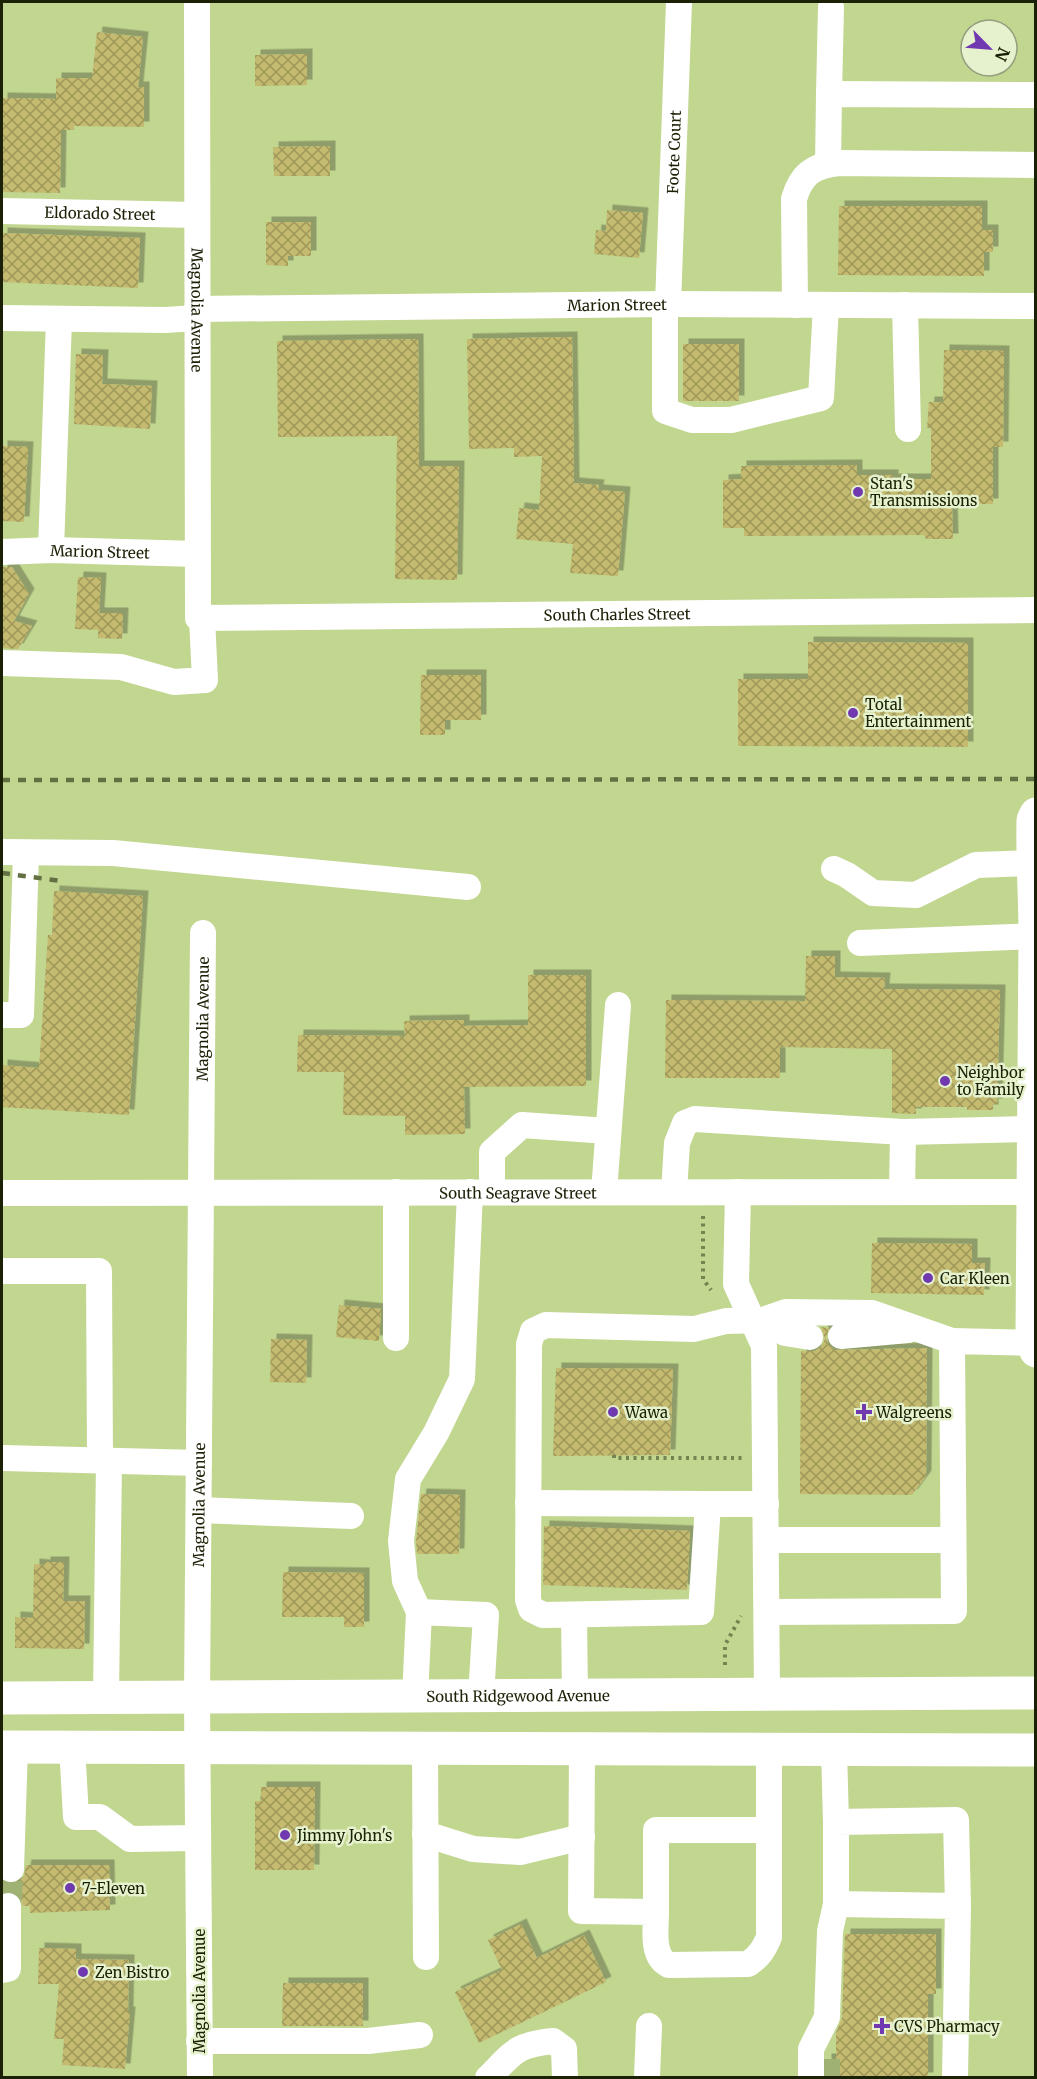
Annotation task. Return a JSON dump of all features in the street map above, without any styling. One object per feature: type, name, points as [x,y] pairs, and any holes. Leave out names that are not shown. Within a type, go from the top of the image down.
[{"type":"main road","points":[[1035,814],[1033,820],[1035,1194],[1032,1332],[1035,1347]]},
{"type":"main road","name":"South Ridgewood Avenue","points":[[2,1698],[1035,1693]]},
{"type":"main road","points":[[8,1747],[1035,1750]]},
{"type":"street","name":"Magnolia Avenue","points":[[2,663],[121,667],[174,682],[205,681],[198,554],[197,2]]},
{"type":"street","name":"Foote Court","points":[[679,2],[665,411],[692,420],[732,420],[821,398],[826,305]]},
{"type":"street","points":[[828,164],[831,7]]},
{"type":"street","points":[[829,94],[1035,95]]},
{"type":"street","points":[[795,305],[794,199],[799,183],[808,173],[828,164],[1035,165]]},
{"type":"street","name":"Eldorado Street","points":[[2,212],[197,215]]},
{"type":"street","name":"Marion Street","points":[[2,318],[165,320],[197,314],[667,305],[1035,306]]},
{"type":"street","points":[[905,305],[908,429]]},
{"type":"street","points":[[51,550],[59,319]]},
{"type":"street","name":"Marion Street","points":[[2,552],[51,550],[198,554]]},
{"type":"street","name":"South Charles Street","points":[[200,618],[1035,610]]},
{"type":"street","points":[[2,1015],[21,1015],[14,853],[113,853],[468,887]]},
{"type":"street","points":[[834,869],[873,893],[916,895],[976,865],[1034,876]]},
{"type":"street","name":"Magnolia Avenue","points":[[200,2078],[197,1698],[203,933]]},
{"type":"street","points":[[860,943],[1035,936]]},
{"type":"street","points":[[604,1192],[618,1005]]},
{"type":"street","points":[[674,1192],[676,1143],[685,1123],[695,1119],[903,1132],[1034,1129]]},
{"type":"street","points":[[415,1697],[419,1612],[405,1581],[401,1541],[408,1479],[436,1433],[462,1379],[481,1192],[492,1152],[522,1125],[608,1131]]},
{"type":"street","points":[[902,1192],[903,1132]]},
{"type":"street","points":[[396,1192],[396,1338]]},
{"type":"street","points":[[738,1192],[736,1284],[757,1320],[764,1346],[767,1695]]},
{"type":"street","name":"South Seagrave Street","points":[[2,1193],[902,1192],[1035,1194]]},
{"type":"street","points":[[2,1272],[99,1271],[105,1461],[106,1698]]},
{"type":"street","points":[[708,1504],[701,1612],[543,1615],[531,1609],[528,1600],[529,1344],[533,1331],[546,1325],[694,1329],[726,1321],[757,1320],[786,1312],[872,1313],[952,1341],[1035,1347]]},
{"type":"street","points":[[757,1320],[785,1333],[810,1337]]},
{"type":"street","points":[[842,1336],[918,1329]]},
{"type":"street","points":[[768,1612],[954,1611],[952,1341]]},
{"type":"street","points":[[2,1458],[199,1463]]},
{"type":"street","points":[[528,1503],[766,1504]]},
{"type":"street","points":[[199,1510],[351,1516]]},
{"type":"street","points":[[766,1540],[953,1540]]},
{"type":"street","points":[[419,1612],[486,1615],[481,1696]]},
{"type":"street","points":[[574,1615],[574,1696]]},
{"type":"street","points":[[72,1746],[76,1817],[100,1817],[130,1839],[197,1838]]},
{"type":"street","points":[[8,1747],[11,1869]]},
{"type":"street","points":[[425,1748],[426,1957]]},
{"type":"street","points":[[582,1748],[582,1911],[656,1912]]},
{"type":"street","points":[[769,1749],[769,1830],[769,1937],[757,1958],[748,1964],[669,1965],[663,1963],[657,1953],[656,1830],[769,1830]]},
{"type":"street","points":[[819,2068],[812,2049],[827,2017],[830,1931],[836,1904],[834,1749]]},
{"type":"street","points":[[836,1821],[956,1820],[958,1906],[955,2078]]},
{"type":"street","points":[[425,1834],[473,1850],[520,1852],[582,1837]]},
{"type":"street","points":[[836,1904],[958,1906]]},
{"type":"street","points":[[2,1970],[8,1969],[9,1906]]},
{"type":"street","points":[[647,2078],[649,2026]]},
{"type":"street","points":[[199,2041],[368,2041],[420,2035]]},
{"type":"street","points":[[488,2078],[514,2050],[533,2043],[553,2041],[564,2049],[565,2078]]},
{"type":"path","points":[[703,1215],[703,1279],[726,1321]]},
{"type":"path","points":[[614,1455],[614,1458],[749,1458]]},
{"type":"path","points":[[725,1665],[725,1645],[742,1613]]},
{"type":"building","points":[[97,32],[143,37],[138,87],[144,87],[144,127],[74,126],[74,130],[61,130],[60,193],[2,192],[2,98],[56,99],[56,78],[92,78]]},
{"type":"building","points":[[307,54],[307,85],[255,86],[255,55]]},
{"type":"building","points":[[330,146],[330,176],[274,176],[273,147]]},
{"type":"building","points":[[839,206],[982,206],[982,230],[993,230],[993,252],[984,252],[984,276],[838,275]]},
{"type":"building","points":[[607,210],[643,213],[639,258],[594,254],[596,230],[606,231]]},
{"type":"building","points":[[266,222],[311,222],[311,256],[288,256],[288,266],[266,265]]},
{"type":"building","points":[[2,233],[140,238],[138,288],[2,282]]},
{"type":"building","points":[[572,337],[574,483],[599,485],[598,490],[625,492],[618,576],[570,573],[573,544],[516,539],[519,508],[539,510],[542,456],[514,457],[514,448],[469,449],[467,339]]},
{"type":"building","points":[[418,339],[419,466],[459,466],[457,580],[395,579],[397,436],[278,437],[277,341]]},
{"type":"building","points":[[683,344],[739,344],[739,401],[683,401]]},
{"type":"building","name":"Stan's Transmissions","points":[[944,350],[1004,351],[1003,447],[993,447],[993,504],[952,504],[953,539],[926,539],[924,535],[744,536],[744,528],[723,528],[723,480],[741,479],[741,466],[857,465],[857,475],[893,475],[893,479],[931,479],[931,428],[927,428],[929,402],[943,402]]},
{"type":"building","points":[[76,354],[103,355],[102,384],[152,386],[150,429],[74,424]]},
{"type":"building","points":[[2,446],[28,447],[24,522],[2,521]]},
{"type":"building","points":[[2,567],[12,567],[29,594],[14,621],[32,626],[18,649],[2,648]]},
{"type":"building","points":[[78,577],[101,578],[99,613],[123,613],[122,639],[98,638],[98,630],[75,629]]},
{"type":"building","name":"Total Entertainment","points":[[808,642],[968,643],[968,747],[738,746],[738,679],[808,679]]},
{"type":"building","points":[[421,675],[481,675],[481,720],[445,720],[445,735],[420,735]]},
{"type":"building","points":[[54,891],[143,896],[129,1115],[2,1107],[2,1065],[39,1068],[48,935],[52,935]]},
{"type":"building","points":[[806,956],[835,956],[835,977],[885,978],[884,989],[1000,990],[997,1104],[993,1104],[993,1110],[967,1110],[967,1107],[916,1107],[916,1114],[892,1113],[892,1049],[780,1047],[780,1078],[665,1078],[666,1000],[805,1001]]},
{"type":"building","points":[[528,975],[586,975],[586,1086],[464,1087],[465,1134],[405,1135],[405,1116],[343,1115],[344,1072],[297,1072],[298,1035],[405,1036],[404,1021],[464,1020],[464,1026],[528,1025]]},
{"type":"building","name":"Car Kleen","points":[[872,1243],[972,1244],[972,1263],[985,1263],[984,1295],[871,1293]]},
{"type":"building","points":[[339,1305],[381,1309],[379,1341],[336,1337]]},
{"type":"building","name":"Walgreens","points":[[821,1327],[829,1328],[826,1338],[835,1350],[927,1348],[926,1476],[912,1495],[800,1494],[801,1351],[815,1351],[821,1347],[825,1339]]},
{"type":"building","points":[[271,1339],[307,1340],[306,1383],[270,1382]]},
{"type":"building","name":"Wawa","points":[[556,1368],[673,1369],[670,1455],[553,1456]]},
{"type":"building","points":[[421,1494],[460,1495],[459,1554],[417,1554],[416,1541]]},
{"type":"building","points":[[544,1526],[690,1531],[687,1590],[543,1585]]},
{"type":"building","points":[[45,1562],[64,1562],[63,1601],[85,1601],[84,1649],[15,1648],[15,1617],[33,1618],[34,1564],[45,1565]]},
{"type":"building","points":[[283,1572],[364,1573],[364,1627],[344,1627],[344,1617],[282,1617]]},
{"type":"building","name":"Jimmy John's","points":[[261,1787],[315,1787],[314,1870],[255,1870],[255,1801],[261,1801]]},
{"type":"building","name":"7-Eleven","points":[[26,1865],[109,1865],[110,1910],[30,1913],[30,1906],[23,1906],[16,1893],[9,1891],[2,1893],[2,1880],[10,1884],[19,1882],[24,1876]]},
{"type":"building","points":[[521,1924],[537,1958],[584,1935],[606,1982],[479,2043],[455,1992],[502,1970],[488,1940]]},
{"type":"building","name":"CVS Pharmacy","points":[[845,1934],[936,1934],[936,1994],[928,1994],[928,2078],[826,2078],[826,2059],[836,2059],[836,2033],[842,2018]]},
{"type":"building","points":[[39,1948],[76,1949],[76,1959],[129,1960],[128,2012],[130,2012],[125,2069],[62,2065],[64,2039],[54,2039],[59,1984],[38,1984]]},
{"type":"building","points":[[283,1983],[363,1983],[363,2026],[282,2026]]},
{"type":"tunnel","points":[[8,1906],[11,1869]]},
{"type":"tunnel","points":[[827,2059],[827,2078]]},
{"type":"railway","points":[[2,780],[1036,779]]},
{"type":"railway","points":[[2,873],[61,881]]},
{"type":"place","name":"Stan's Transmissions","points":[[858,492]]},
{"type":"place","name":"Total Entertainment","points":[[853,713]]},
{"type":"place","name":"Neighbor to Family","points":[[945,1081]]},
{"type":"place","name":"Car Kleen","points":[[928,1278]]},
{"type":"place","name":"Wawa","points":[[613,1412]]},
{"type":"place","name":"Walgreens","points":[[864,1412]]},
{"type":"place","name":"Jimmy John's","points":[[285,1835]]},
{"type":"place","name":"7-Eleven","points":[[70,1888]]},
{"type":"place","name":"Zen Bistro","points":[[83,1972]]},
{"type":"place","name":"CVS Pharmacy","points":[[882,2026]]}]
